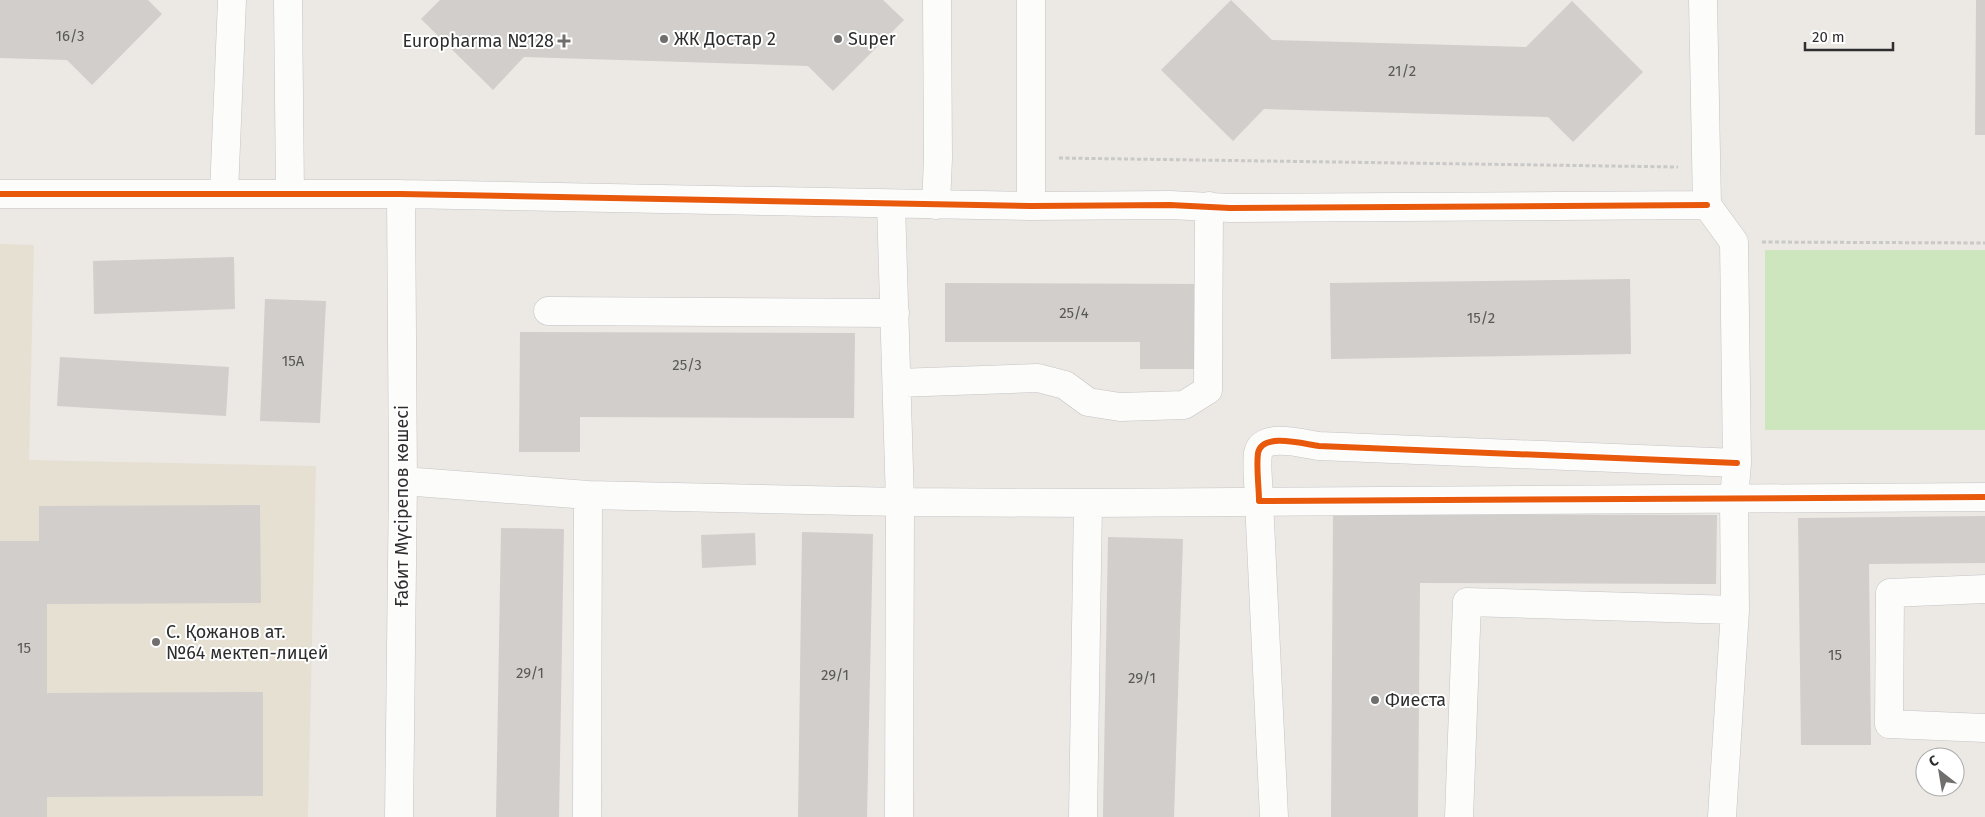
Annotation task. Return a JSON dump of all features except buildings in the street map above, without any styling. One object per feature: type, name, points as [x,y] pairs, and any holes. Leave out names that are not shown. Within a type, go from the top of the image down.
[{"type":"street","points":[[224,194],[232,0]]},
{"type":"street","points":[[288,0],[290,193]]},
{"type":"street","points":[[936,205],[938,158],[937,0]]},
{"type":"street","points":[[1031,0],[1031,206]]},
{"type":"street","points":[[1703,0],[1707,204],[1734,242],[1735,610],[1722,817]]},
{"type":"street","points":[[0,194],[401,194],[936,205],[1209,206],[1230,208],[1707,204]]},
{"type":"street","name":"Ғабит Мүсірепов көшесі","points":[[399,817],[403,481],[401,194]]},
{"type":"street","points":[[891,204],[900,502],[899,817]]},
{"type":"street","points":[[897,383],[1038,378],[1066,385],[1088,402],[1120,407],[1184,405],[1208,390],[1209,206]]},
{"type":"street","points":[[548,311],[895,313]]},
{"type":"street","points":[[1274,817],[1259,501],[1258,453],[1265,443],[1273,440],[1329,446],[1736,463]]},
{"type":"street","points":[[403,481],[588,495],[900,502],[1088,503],[1985,497]]},
{"type":"street","points":[[587,817],[588,495]]},
{"type":"street","points":[[1083,817],[1088,503]]},
{"type":"street","points":[[1985,588],[1890,593],[1889,724],[1985,728]]},
{"type":"street","points":[[1459,817],[1467,602],[1735,610]]},
{"type":"path","points":[[1031,157],[1707,168]]},
{"type":"path","points":[[1734,242],[1985,243]]},
{"type":"shaded area","name":"С. Қожанов ат. №64 мектеп-лицей","points":[[0,244],[34,245],[29,460],[316,466],[308,817],[0,817]]},
{"type":"green space","points":[[1765,250],[1985,250],[1985,430],[1765,430]]},
{"type":"cycle path","points":[[0,194],[401,194],[1031,206],[1170,205],[1230,208],[1707,205]]},
{"type":"cycle path","points":[[1737,463],[1319,446],[1275,441],[1261,447],[1258,453],[1257,465],[1259,501],[1985,497]]},
{"type":"place","name":"ЖК Достар 2","points":[[664,39]]},
{"type":"place","name":"Super","points":[[838,39]]},
{"type":"place","name":"Europharma №128","points":[[564,41]]},
{"type":"place","name":"С. Қожанов ат. №64 мектеп-лицей","points":[[156,642]]},
{"type":"place","name":"Фиеста","points":[[1375,700]]}]
